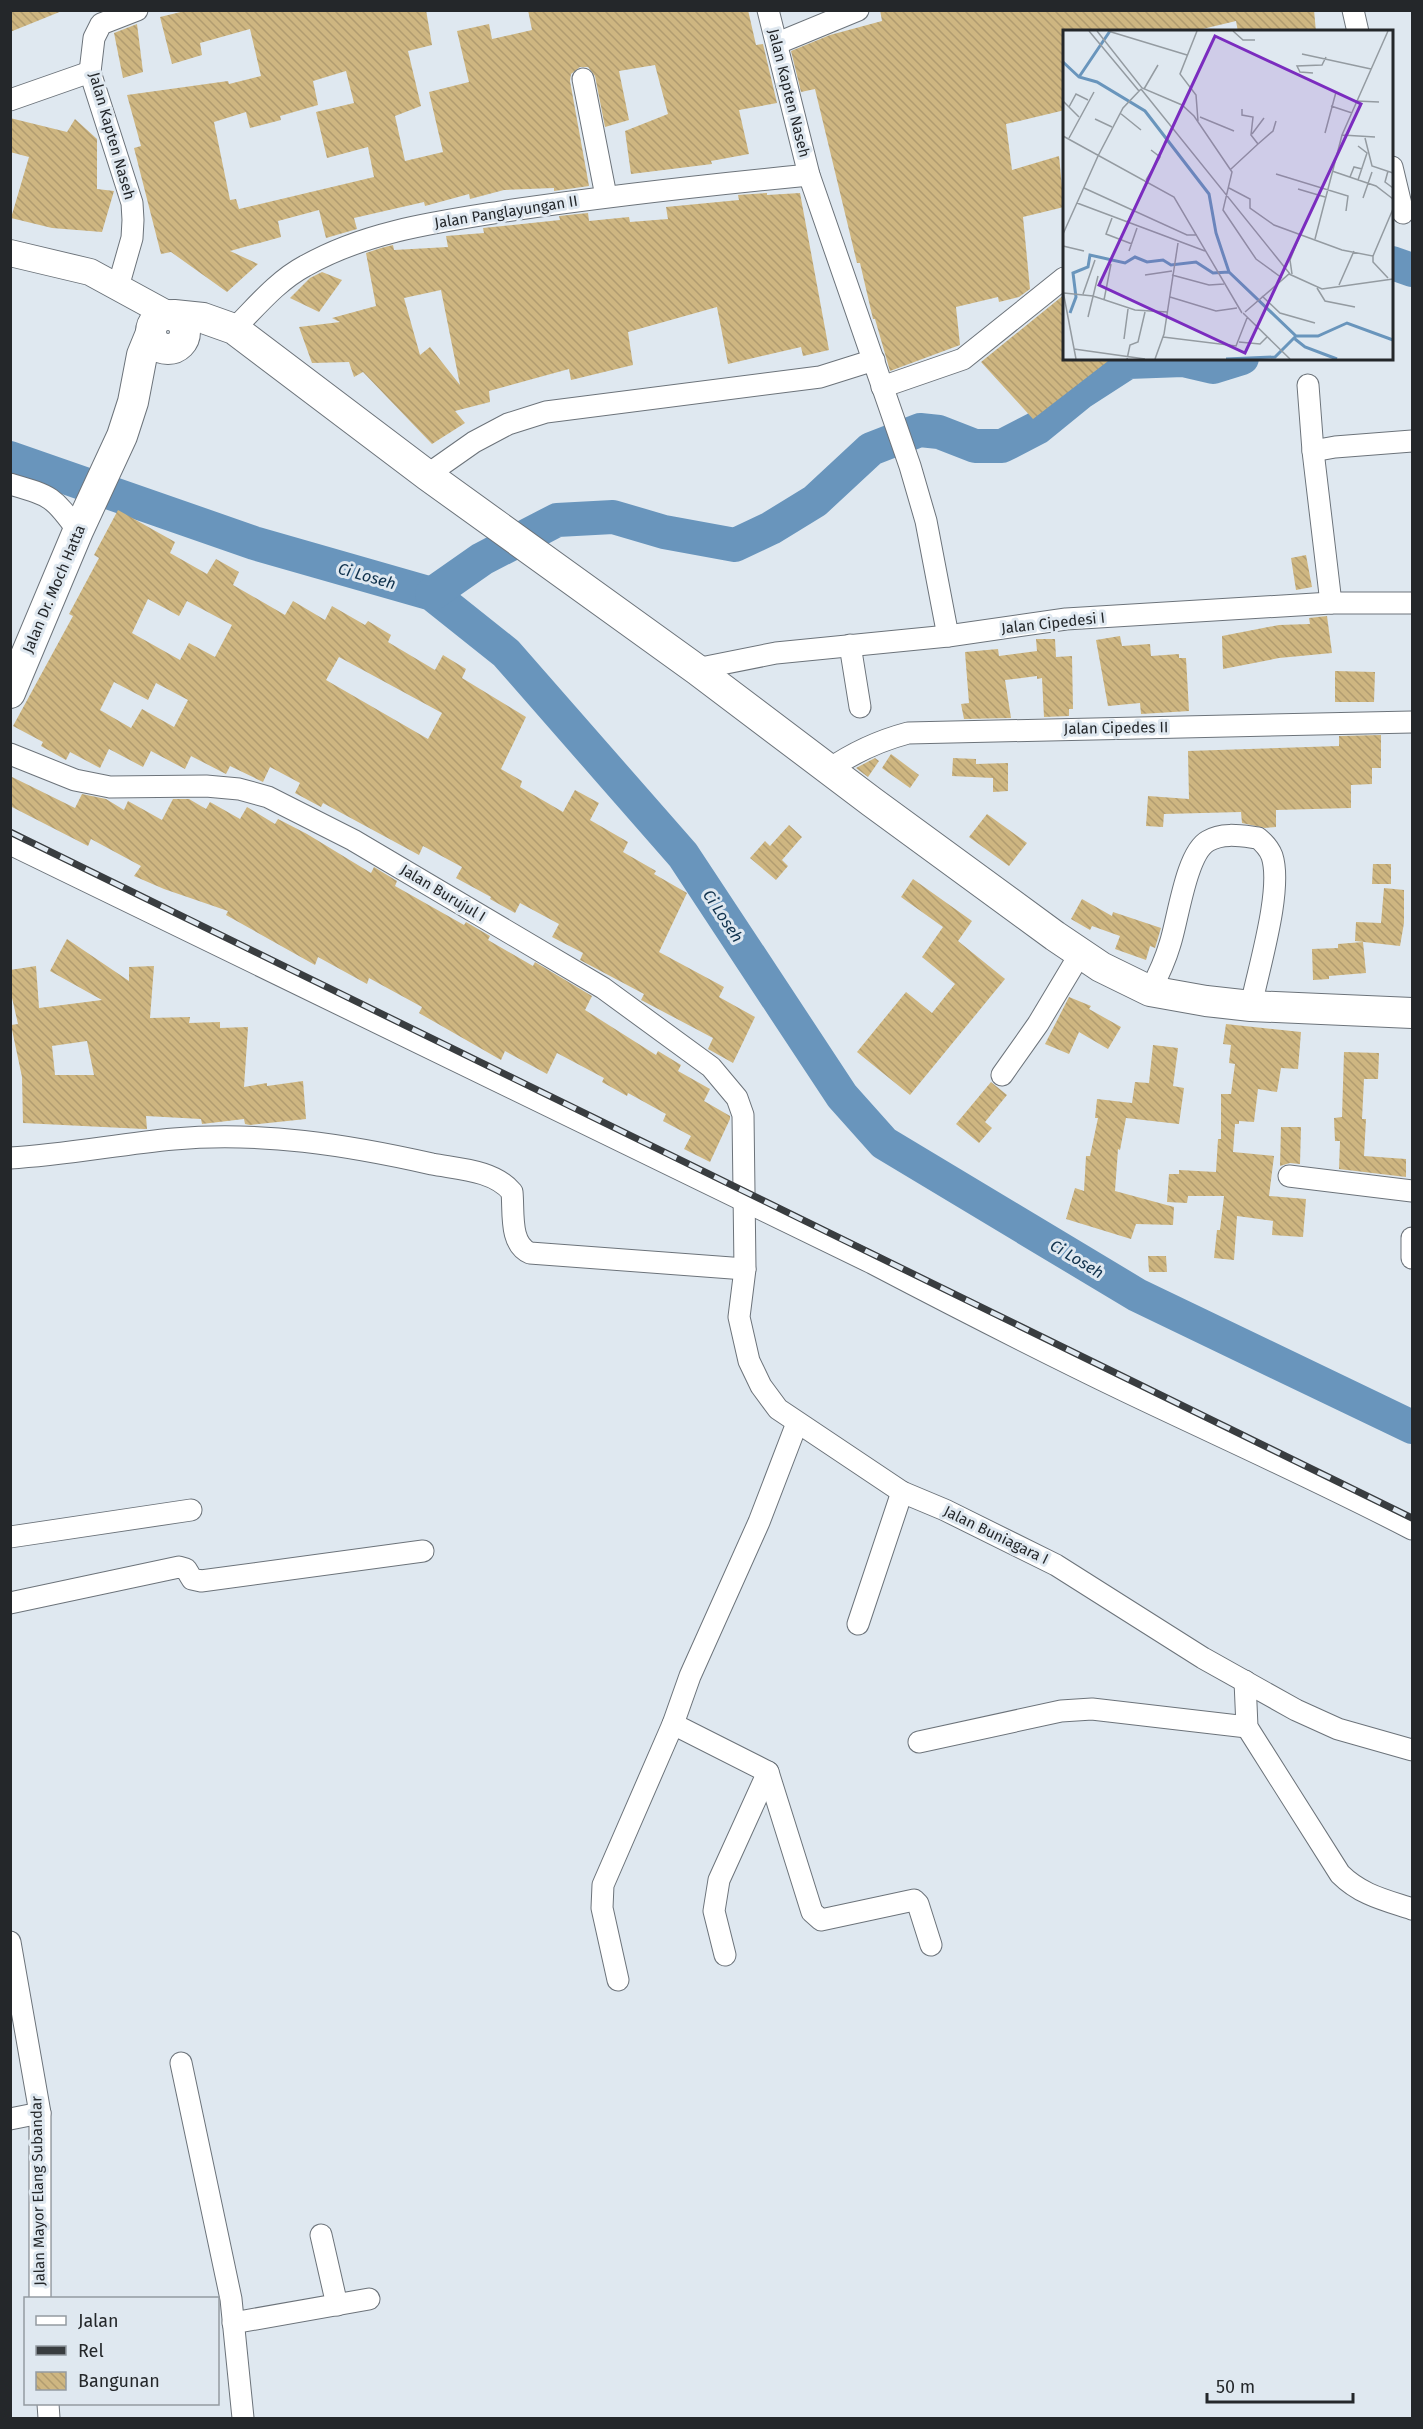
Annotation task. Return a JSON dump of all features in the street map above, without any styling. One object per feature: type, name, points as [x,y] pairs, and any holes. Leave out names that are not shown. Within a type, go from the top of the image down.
[{"type":"highway","points":[[167,330],[207,339],[234,329],[545,562],[696,669],[828,770],[1080,954],[1123,979],[1150,991],[1251,1006],[1413,1013]]},
{"type":"highway","name":"Jalan Dr. Moch Hatta","points":[[10,693],[81,525],[122,436],[133,402],[150,375],[167,330]]},
{"type":"main road","points":[[10,253],[90,272],[118,287],[167,330]]},
{"type":"main road","points":[[90,272],[167,330]]},
{"type":"street","name":"Jalan Kapten Naseh","points":[[118,287],[132,238],[132,203],[90,72],[94,38],[101,24],[137,10]]},
{"type":"street","name":"Jalan Kapten Naseh","points":[[768,10],[809,175],[910,466],[926,521],[948,636]]},
{"type":"street","points":[[778,43],[858,10]]},
{"type":"street","points":[[1353,10],[1358,30]]},
{"type":"street","points":[[10,100],[90,72]]},
{"type":"street","points":[[583,79],[606,196]]},
{"type":"street","points":[[1393,171],[1403,213]]},
{"type":"street","name":"Jalan Panglayungan II","points":[[234,329],[303,267],[387,232],[430,223],[606,196],[809,175]]},
{"type":"street","points":[[882,387],[963,359],[1063,280]]},
{"type":"street","points":[[427,475],[474,442],[508,424],[546,412],[820,377],[874,360]]},
{"type":"street","points":[[1308,385],[1313,451],[1331,603]]},
{"type":"street","points":[[1313,451],[1413,441]]},
{"type":"street","points":[[10,484],[44,494],[54,500],[81,525]]},
{"type":"street","name":"Jalan Cipedesi I","points":[[696,669],[776,653],[948,636],[1066,619],[1331,603],[1413,603]]},
{"type":"street","points":[[850,645],[860,707]]},
{"type":"street","name":"Jalan Cipedes II","points":[[828,770],[853,753],[879,741],[908,733],[1413,722]]},
{"type":"street","name":"Jalan Burujul I","points":[[10,754],[75,780],[110,787],[206,786],[239,789],[268,797],[353,840],[603,988],[711,1066],[737,1098],[743,1116],[743,1201]]},
{"type":"street","points":[[1150,991],[1168,950],[1192,864],[1200,847],[1207,841],[1222,836],[1258,838],[1268,848],[1275,872],[1270,918],[1251,1006]]},
{"type":"street","points":[[10,844],[872,1263],[1126,1392],[1326,1484],[1413,1529]]},
{"type":"street","points":[[1002,1075],[1038,1024],[1080,954]]},
{"type":"street","points":[[10,1158],[175,1139],[246,1137],[299,1140],[396,1156],[499,1179],[512,1192],[516,1242],[522,1250],[530,1253],[744,1269]]},
{"type":"street","points":[[1289,1176],[1413,1191]]},
{"type":"street","name":"Jalan Buniagara I","points":[[743,1201],[744,1269],[739,1317],[749,1361],[761,1386],[778,1409],[902,1492],[945,1510],[1056,1564],[1203,1658],[1296,1710],[1338,1729],[1413,1750]]},
{"type":"street","points":[[1413,1238],[1411,1252],[1413,1258]]},
{"type":"street","points":[[618,1980],[602,1908],[603,1885],[673,1724],[690,1676],[759,1522],[798,1423]]},
{"type":"street","points":[[858,1624],[902,1492]]},
{"type":"street","points":[[10,1537],[191,1510]]},
{"type":"street","points":[[10,1603],[179,1567],[186,1569],[192,1579],[201,1581],[423,1551]]},
{"type":"street","points":[[1245,1681],[1247,1727],[1340,1874],[1369,1896],[1413,1909]]},
{"type":"street","points":[[918,1742],[1061,1711],[1092,1709],[1247,1727]]},
{"type":"street","points":[[673,1724],[768,1772],[814,1916],[821,1920],[914,1900],[918,1904],[931,1945]]},
{"type":"street","points":[[725,1955],[714,1911],[719,1880],[768,1772]]},
{"type":"street","name":"Jalan Mayor Elang Subandar","points":[[10,1942],[40,2113],[40,2297]]},
{"type":"street","points":[[181,2063],[224,2300],[233,2323],[243,2418]]},
{"type":"street","points":[[10,2119],[40,2113]]},
{"type":"street","points":[[321,2235],[337,2305]]},
{"type":"street","points":[[233,2323],[369,2299]]},
{"type":"building","points":[[10,10],[62,10],[62,11],[10,32]]},
{"type":"building","points":[[189,10],[426,10],[432,45],[408,51],[421,106],[395,116],[405,161],[443,152],[429,92],[469,82],[457,31],[489,24],[492,39],[532,30],[528,10],[748,10],[756,45],[763,44],[777,103],[739,110],[749,154],[711,161],[712,164],[631,174],[625,131],[668,114],[655,65],[619,71],[629,120],[605,127],[595,76],[588,67],[580,67],[571,74],[570,81],[589,186],[554,191],[554,188],[504,190],[470,199],[469,194],[425,206],[424,202],[354,218],[357,229],[326,238],[319,210],[278,221],[281,237],[230,251],[258,264],[227,292],[171,252],[161,254],[134,148],[141,146],[127,95],[228,81],[229,84],[261,76],[250,29],[200,43],[202,55],[172,64],[160,17]],"holes":[[[346,71],[354,103],[316,112],[327,158],[368,147],[374,177],[239,209],[236,199],[230,200],[214,122],[246,112],[250,128],[281,120],[280,116],[318,105],[313,81]]]},
{"type":"building","points":[[880,10],[1314,10],[1316,30],[1238,30],[1236,21],[1198,30],[1063,30],[1063,110],[1006,124],[1012,170],[1059,156],[1063,207],[1023,217],[1030,289],[1019,297],[999,302],[998,297],[956,307],[960,345],[890,371],[875,319],[873,319],[860,263],[857,263],[815,89],[801,92],[791,51],[830,35],[882,21]]},
{"type":"building","points":[[137,24],[143,72],[123,78],[114,33]]},
{"type":"building","points":[[10,118],[67,132],[75,119],[97,139],[97,189],[114,191],[102,232],[52,228],[11,218],[29,157],[10,152]]},
{"type":"building","points":[[800,193],[829,350],[803,356],[801,347],[728,364],[717,307],[628,332],[633,365],[571,380],[569,369],[489,391],[490,402],[455,411],[465,423],[432,444],[363,372],[354,377],[349,362],[312,363],[299,327],[340,322],[332,318],[376,306],[366,253],[381,248],[393,245],[394,250],[448,247],[446,236],[484,233],[483,228],[560,220],[559,216],[588,213],[589,221],[629,217],[630,222],[668,219],[666,207],[739,200],[738,195]],"holes":[[[441,290],[460,385],[430,347],[420,355],[404,298]]]},
{"type":"building","points":[[322,272],[342,280],[319,312],[290,298],[310,278]]},
{"type":"building","points":[[1063,296],[1063,360],[1109,360],[1033,419],[981,362]]},
{"type":"building","points":[[118,510],[175,542],[170,553],[207,574],[216,559],[239,572],[233,585],[285,615],[293,601],[325,620],[332,606],[365,625],[368,621],[391,635],[388,642],[435,670],[443,655],[466,669],[462,678],[526,717],[501,769],[522,781],[520,787],[563,812],[575,790],[599,803],[590,820],[628,842],[623,852],[656,871],[654,874],[687,893],[659,952],[724,987],[719,997],[755,1017],[733,1063],[708,1049],[713,1038],[641,1000],[644,994],[580,960],[583,953],[552,937],[559,924],[520,903],[515,913],[456,878],[462,867],[423,846],[419,855],[323,803],[321,807],[295,793],[300,783],[270,767],[263,782],[230,766],[226,774],[191,756],[185,769],[151,751],[143,767],[109,749],[100,768],[70,752],[66,760],[41,746],[43,742],[13,726],[73,616],[69,614],[99,558],[94,555]],"holes":[[[148,599],[179,616],[187,601],[232,625],[215,657],[189,643],[180,660],[132,633]],[[339,657],[442,713],[428,739],[326,680]],[[114,682],[148,700],[156,683],[188,700],[174,727],[142,709],[131,728],[100,710]]]},
{"type":"building","points":[[1306,555],[1312,587],[1296,590],[1291,558]]},
{"type":"building","points":[[1327,616],[1332,653],[1279,658],[1223,669],[1222,636],[1279,625],[1310,624],[1309,618]]},
{"type":"building","points":[[1120,636],[1122,646],[1150,644],[1151,656],[1179,654],[1179,658],[1186,658],[1189,711],[1141,714],[1140,703],[1108,706],[1096,640]]},
{"type":"building","points":[[1036,639],[1055,639],[1056,657],[1072,656],[1073,709],[1069,709],[1069,716],[1044,717],[1042,678],[1037,679],[1037,676],[1005,680],[1011,718],[964,719],[961,704],[969,703],[965,652],[998,649],[999,656],[1037,651]]},
{"type":"building","points":[[1335,671],[1375,672],[1374,702],[1335,702]]},
{"type":"building","points":[[1381,735],[1381,768],[1372,768],[1372,784],[1351,785],[1351,808],[1276,810],[1276,827],[1265,828],[1242,823],[1241,812],[1164,814],[1163,827],[1146,826],[1148,796],[1189,799],[1188,751],[1339,746],[1339,736]]},
{"type":"building","points":[[891,754],[919,775],[910,788],[882,768]]},
{"type":"building","points":[[875,758],[879,761],[868,777],[856,768]]},
{"type":"building","points":[[953,758],[976,759],[976,764],[1008,763],[1008,791],[993,792],[993,778],[952,776]]},
{"type":"building","points":[[10,776],[75,808],[82,794],[106,799],[124,810],[128,801],[162,820],[173,799],[189,799],[206,809],[210,802],[240,819],[247,807],[275,824],[278,819],[307,834],[371,873],[374,867],[397,881],[395,886],[464,925],[466,922],[490,936],[488,940],[533,966],[535,962],[592,996],[585,1010],[656,1055],[658,1051],[681,1065],[678,1071],[710,1089],[704,1101],[730,1116],[730,1119],[710,1162],[684,1149],[691,1136],[663,1121],[666,1114],[628,1093],[627,1096],[602,1082],[604,1078],[557,1053],[547,1074],[505,1051],[501,1060],[419,1013],[422,1007],[369,978],[367,984],[318,957],[315,965],[226,915],[228,911],[134,876],[141,866],[91,839],[88,846],[10,806]]},
{"type":"building","points":[[987,814],[1027,843],[1009,866],[969,837]]},
{"type":"building","points":[[789,825],[802,837],[782,860],[788,866],[776,880],[750,858],[765,841],[770,846]]},
{"type":"building","points":[[1373,864],[1391,864],[1391,884],[1372,884]]},
{"type":"building","points":[[913,879],[972,921],[958,941],[1005,979],[910,1095],[857,1052],[906,992],[932,1013],[955,984],[922,957],[943,927],[901,897]]},
{"type":"building","points":[[1384,888],[1404,890],[1404,923],[1400,946],[1355,941],[1356,922],[1381,923]]},
{"type":"building","points":[[1082,899],[1112,916],[1113,912],[1161,928],[1155,948],[1150,946],[1146,960],[1115,949],[1120,936],[1092,926],[1090,930],[1071,919]]},
{"type":"building","points":[[67,939],[129,981],[129,967],[154,966],[150,1018],[190,1017],[189,1023],[220,1022],[220,1028],[248,1027],[244,1087],[303,1081],[306,1119],[250,1125],[245,1124],[244,1119],[202,1124],[201,1119],[146,1116],[147,1129],[23,1123],[22,1077],[11,1025],[18,1024],[10,989],[10,970],[36,966],[39,1008],[102,1000],[50,971]],"holes":[[[87,1041],[94,1075],[55,1075],[52,1046]]]},
{"type":"building","points":[[1363,942],[1366,973],[1329,976],[1329,979],[1313,980],[1312,949],[1338,948],[1338,944]]},
{"type":"building","points":[[1069,997],[1091,1006],[1089,1009],[1121,1027],[1108,1049],[1079,1032],[1069,1054],[1045,1044]]},
{"type":"building","points":[[1226,1024],[1301,1032],[1298,1069],[1281,1068],[1277,1092],[1258,1089],[1254,1122],[1239,1121],[1239,1124],[1235,1124],[1233,1152],[1274,1156],[1269,1196],[1306,1199],[1303,1237],[1272,1235],[1273,1221],[1237,1216],[1234,1260],[1214,1258],[1224,1196],[1188,1196],[1187,1203],[1167,1202],[1169,1174],[1179,1174],[1179,1170],[1216,1172],[1218,1139],[1221,1139],[1221,1094],[1231,1094],[1235,1064],[1229,1063],[1231,1045],[1223,1044]]},
{"type":"building","points":[[1153,1045],[1178,1048],[1173,1086],[1184,1088],[1179,1124],[1126,1118],[1120,1150],[1118,1149],[1115,1191],[1174,1207],[1173,1225],[1136,1224],[1131,1239],[1066,1219],[1075,1188],[1084,1191],[1086,1156],[1090,1156],[1098,1118],[1095,1118],[1097,1099],[1132,1103],[1135,1082],[1149,1083]]},
{"type":"building","points":[[1344,1052],[1379,1053],[1378,1079],[1364,1079],[1362,1119],[1366,1119],[1364,1156],[1406,1159],[1406,1177],[1339,1169],[1340,1141],[1335,1141],[1334,1118],[1342,1117]]},
{"type":"building","points":[[991,1082],[1007,1095],[985,1122],[992,1128],[979,1143],[956,1124]]},
{"type":"building","points":[[1281,1127],[1301,1127],[1300,1164],[1290,1163],[1280,1166]]},
{"type":"building","points":[[1148,1256],[1166,1256],[1167,1272],[1149,1272]]},
{"type":"waterway","points":[[1393,263],[1412,270]]},
{"type":"waterway","points":[[432,594],[482,559],[557,520],[613,517],[664,532],[735,545],[771,528],[815,501],[871,449],[920,430],[939,432],[975,446],[1002,446],[1037,428],[1080,393],[1128,362],[1183,360]]},
{"type":"waterway","points":[[1183,360],[1213,367],[1236,360]]},
{"type":"waterway","name":"Ci Loseh","points":[[10,458],[254,543],[432,594],[506,653],[683,855],[842,1096],[884,1143],[1137,1295],[1412,1427]]},
{"type":"railway","points":[[10,832],[1412,1518]]}]
